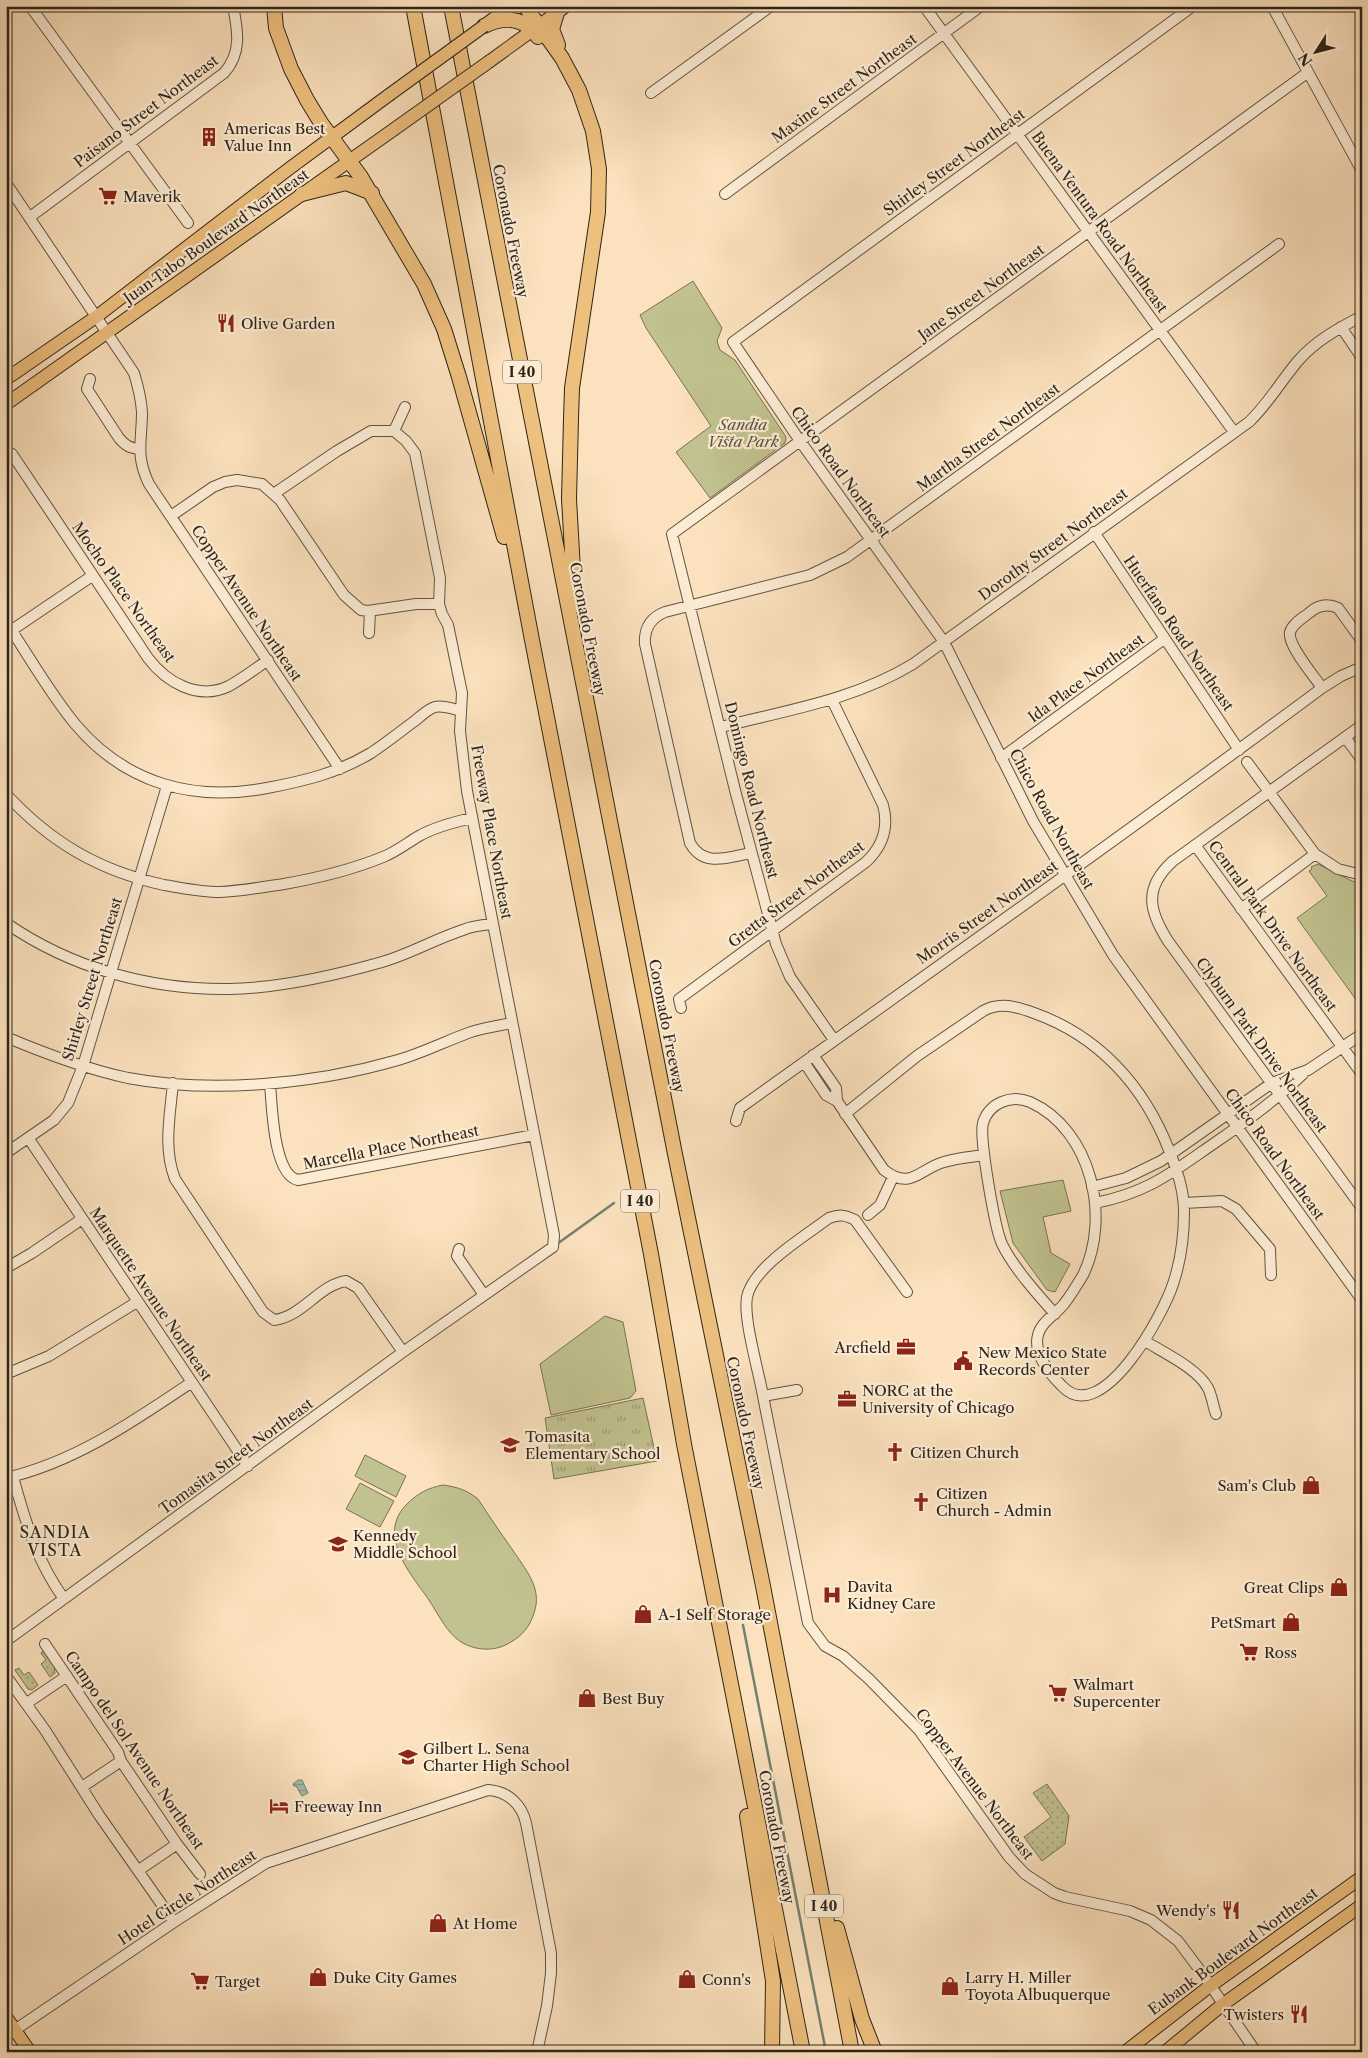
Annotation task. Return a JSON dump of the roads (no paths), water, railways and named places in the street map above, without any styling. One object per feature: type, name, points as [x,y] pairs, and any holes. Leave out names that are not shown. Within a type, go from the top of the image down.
[{"type":"highway","points":[[274,6],[276,28],[291,69],[307,100],[372,193],[424,284],[444,329],[472,417],[532,640]]},
{"type":"highway","name":"Coronado Freeway","points":[[413,6],[532,640],[647,1236],[684,1444],[803,2052]]},
{"type":"highway","name":"Coronado Freeway","points":[[451,6],[852,2052]]},
{"type":"highway","points":[[525,6],[536,28],[567,66],[585,106],[596,149],[599,180],[598,212],[572,388],[569,498],[574,594],[593,737]]},
{"type":"highway","points":[[561,10],[553,25],[554,37],[583,87],[597,128],[603,171],[599,180]]},
{"type":"highway","points":[[484,26],[510,19],[536,28]]},
{"type":"highway","points":[[302,194],[346,183],[372,193]]},
{"type":"highway","points":[[796,1759],[846,1963],[862,2019],[874,2052]]},
{"type":"highway","points":[[745,1763],[746,1804],[749,1828],[773,1981],[772,2052]]},
{"type":"main road","name":"Juan Tabo Boulevard Northeast","points":[[6,379],[96,317],[332,137],[511,6]]},
{"type":"main road","name":"Juan Tabo Boulevard Northeast","points":[[6,404],[561,10]]},
{"type":"main road","name":"Eubank Boulevard Northeast","points":[[1124,2052],[1210,1986],[1362,1877]]},
{"type":"main road","points":[[1165,2052],[1222,2005],[1362,1905]]},
{"type":"main road","points":[[6,2017],[11,2033],[30,2052]]},
{"type":"street","points":[[30,6],[188,223]]},
{"type":"street","name":"Paisano Street Northeast","points":[[30,217],[219,78],[227,70],[233,60],[238,39],[234,6]]},
{"type":"street","points":[[651,93],[771,6]]},
{"type":"street","name":"Buena Ventura Road Northeast","points":[[924,6],[1234,432]]},
{"type":"street","name":"Maxine Street Northeast","points":[[725,194],[981,6]]},
{"type":"street","name":"Shirley Street Northeast","points":[[733,342],[1193,6]]},
{"type":"street","points":[[1272,6],[1362,172]]},
{"type":"street","name":"Jane Street Northeast","points":[[672,534],[1307,73]]},
{"type":"street","name":"Copper Avenue Northeast","points":[[6,183],[134,373],[140,393],[142,412],[139,449],[143,471],[149,484],[340,769]]},
{"type":"street","name":"Martha Street Northeast","points":[[751,853],[722,859],[709,859],[696,852],[688,838],[645,644],[645,636],[649,624],[655,617],[664,612],[810,575],[847,557],[1279,244]]},
{"type":"street","name":"Dorothy Street Northeast","points":[[721,727],[832,700],[887,679],[944,642],[1234,432],[1259,412],[1298,361],[1312,347],[1341,327],[1362,316]]},
{"type":"street","points":[[1341,327],[1362,358]]},
{"type":"street","name":"Chico Road Northeast","points":[[733,342],[800,441],[944,642],[1033,821],[1113,956],[1362,1300]]},
{"type":"street","points":[[90,378],[87,389],[119,438],[131,448],[139,449]]},
{"type":"street","points":[[275,493],[363,435],[379,430],[394,431],[405,407]]},
{"type":"street","name":"Freeway Place Northeast","points":[[394,431],[406,441],[415,454],[440,578],[439,604],[448,625],[462,693],[461,753],[472,818],[554,1235],[553,1247]]},
{"type":"street","name":"Mocho Place Northeast","points":[[12,454],[92,576],[152,663],[166,678],[177,684],[201,691],[219,689],[229,686],[268,660]]},
{"type":"street","points":[[171,516],[213,487],[225,482],[251,481],[262,484],[275,493],[344,595],[361,610],[370,611],[416,604],[439,604]]},
{"type":"street","name":"Huerfano Road Northeast","points":[[1094,532],[1239,750]]},
{"type":"street","name":"Domingo Road Northeast","points":[[672,534],[772,932],[790,977],[834,1040]]},
{"type":"street","points":[[92,576],[9,626],[68,715],[91,741],[117,762],[167,786],[205,793],[238,792],[301,781],[340,769],[373,752],[430,709],[443,707],[461,711]]},
{"type":"street","points":[[1322,688],[1292,644],[1290,633],[1294,626],[1316,607],[1332,606],[1338,608],[1362,640]]},
{"type":"street","points":[[369,633],[370,611]]},
{"type":"street","name":"Ida Place Northeast","points":[[1001,758],[1164,639]]},
{"type":"street","name":"Morris Street Northeast","points":[[736,1121],[740,1108],[813,1055],[1066,876],[1322,688],[1341,676],[1362,667]]},
{"type":"street","name":"Gretta Street Northeast","points":[[681,1008],[679,999],[772,932],[877,852],[885,834],[886,820],[883,805],[832,700]]},
{"type":"street","points":[[1195,845],[1362,725]]},
{"type":"street","points":[[1346,737],[1362,760]]},
{"type":"street","points":[[1247,762],[1315,854],[1338,869],[1362,875]]},
{"type":"street","name":"Shirley Street Northeast","points":[[6,1153],[54,1120],[72,1094],[83,1066],[167,786]]},
{"type":"street","points":[[6,794],[34,822],[78,853],[104,867],[138,878],[188,890],[220,892],[295,882],[338,873],[385,857],[421,835],[448,823],[472,818]]},
{"type":"street","name":"Clyburn Park Drive Northeast","points":[[1195,845],[1166,867],[1153,886],[1154,914],[1168,941],[1362,1208]]},
{"type":"street","name":"Central Park Drive Northeast","points":[[1195,845],[1362,1074]]},
{"type":"street","points":[[1241,908],[1315,854]]},
{"type":"street","points":[[6,923],[44,946],[71,959],[110,972],[150,982],[185,987],[228,989],[260,987],[303,980],[383,962],[465,929],[493,924]]},
{"type":"street","points":[[845,1114],[917,1056],[983,1010],[994,1006],[1004,1005],[1022,1009],[1050,1019],[1069,1028],[1100,1050],[1124,1073],[1143,1097],[1171,1155],[1182,1188],[1184,1202],[1180,1257],[1174,1282],[1166,1303],[1145,1341],[1122,1370],[1093,1394],[1082,1396],[1071,1394],[1060,1386],[1042,1360],[1037,1343],[1038,1333],[1043,1325],[1055,1314],[1074,1290],[1088,1261],[1096,1232],[1095,1203],[1092,1187],[1081,1154],[1056,1120],[1033,1104],[1013,1098],[1002,1102],[990,1111],[982,1126],[981,1136],[1001,1242],[1055,1314]]},
{"type":"street","points":[[6,1037],[44,1054],[128,1078],[217,1087],[270,1084],[336,1074],[396,1060],[434,1048],[469,1033],[512,1023]]},
{"type":"street","points":[[1095,1203],[1113,1199],[1157,1183],[1281,1096],[1308,1070],[1362,1034]]},
{"type":"street","points":[[813,1055],[836,1088],[837,1101],[845,1114],[884,1170],[893,1177],[911,1179],[943,1162],[984,1155]]},
{"type":"street","points":[[804,1062],[826,1095],[837,1101]]},
{"type":"street","points":[[1092,1187],[1126,1178],[1150,1167],[1171,1155],[1272,1083],[1308,1070]]},
{"type":"street","points":[[173,1084],[167,1143],[169,1164],[175,1179],[263,1312],[274,1320],[286,1318],[332,1286],[346,1280],[358,1288],[404,1352]]},
{"type":"street","name":"Marcella Place Northeast","points":[[270,1084],[276,1144],[282,1162],[294,1179],[312,1178],[534,1135]]},
{"type":"street","name":"Marquette Avenue Northeast","points":[[29,1139],[136,1302],[248,1466]]},
{"type":"street","points":[[868,1215],[880,1205],[893,1177]]},
{"type":"street","points":[[1184,1202],[1216,1200],[1227,1203],[1236,1209],[1270,1249],[1271,1275]]},
{"type":"street","name":"Copper Avenue Northeast","points":[[907,1292],[855,1220],[845,1215],[838,1215],[823,1222],[772,1262],[758,1276],[749,1292],[746,1310],[790,1522],[805,1612],[813,1632],[825,1646],[843,1656],[867,1677],[919,1730],[1009,1857],[1025,1874],[1044,1887],[1065,1897],[1130,1911],[1151,1920],[1178,1942],[1256,2052]]},
{"type":"street","points":[[6,1268],[82,1219]]},
{"type":"street","name":"Tomasita Street Northeast","points":[[6,1642],[404,1352],[553,1247]]},
{"type":"street","points":[[459,1249],[457,1256],[484,1295]]},
{"type":"street","points":[[6,1374],[49,1356],[136,1302]]},
{"type":"street","points":[[1145,1341],[1193,1372],[1202,1380],[1209,1390],[1216,1414]]},
{"type":"street","points":[[64,1599],[51,1581],[38,1556],[10,1478],[54,1462],[94,1444],[157,1406],[192,1382]]},
{"type":"street","points":[[764,1396],[797,1390]]},
{"type":"street","name":"Campo del Sol Avenue Northeast","points":[[45,1644],[119,1754],[121,1761],[177,1844],[200,1874]]},
{"type":"street","points":[[6,1676],[27,1703],[106,1825],[174,1922]]},
{"type":"street","points":[[27,1703],[67,1676]]},
{"type":"street","points":[[82,1787],[121,1761]]},
{"type":"street","name":"Hotel Circle Northeast","points":[[11,2033],[249,1872],[275,1859],[484,1790],[502,1793],[516,1802],[525,1817],[551,1953],[552,1973],[537,2052]]},
{"type":"street","points":[[139,1870],[177,1844]]},
{"type":"waterway","points":[[557,1244],[614,1203]]},
{"type":"waterway","points":[[743,1625],[826,2052]]},
{"type":"place","name":"Americas Best Value Inn","points":[[209,137]]},
{"type":"place","name":"Maverik","points":[[108,196]]},
{"type":"place","name":"Olive Garden","points":[[226,323]]},
{"type":"place","name":"Arcfield","points":[[906,1347]]},
{"type":"place","name":"New Mexico State Records Center","points":[[963,1361]]},
{"type":"place","name":"NORC at the University of Chicago","points":[[847,1399]]},
{"type":"place","name":"Tomasita Elementary School","points":[[510,1445]]},
{"type":"place","name":"Citizen Church","points":[[895,1452]]},
{"type":"place","name":"Sam's Club","points":[[1311,1485]]},
{"type":"place","name":"Citizen Church - Admin","points":[[921,1502]]},
{"type":"place","name":"Kennedy Middle School","points":[[338,1544]]},
{"type":"place","name":"Great Clips","points":[[1339,1587]]},
{"type":"place","name":"Davita Kidney Care","points":[[832,1595]]},
{"type":"place","name":"A-1 Self Storage","points":[[643,1614]]},
{"type":"place","name":"PetSmart","points":[[1291,1622]]},
{"type":"place","name":"Ross","points":[[1249,1652]]},
{"type":"place","name":"Walmart Supercenter","points":[[1058,1693]]},
{"type":"place","name":"Best Buy","points":[[587,1698]]},
{"type":"place","name":"Gilbert L. Sena Charter High School","points":[[408,1757]]},
{"type":"place","name":"Freeway Inn","points":[[279,1806]]},
{"type":"place","name":"Wendy's","points":[[1231,1910]]},
{"type":"place","name":"At Home","points":[[438,1923]]},
{"type":"place","name":"Duke City Games","points":[[318,1977]]},
{"type":"place","name":"Conn's","points":[[687,1979]]},
{"type":"place","name":"Target","points":[[200,1981]]},
{"type":"place","name":"Larry H. Miller Toyota Albuquerque","points":[[950,1986]]},
{"type":"place","name":"Twisters","points":[[1299,2014]]},
{"type":"district","name":"SANDIA VISTA","points":[[55,1541]]},
{"type":"park label","name":"Sandia Vista Park","points":[[743,432]]}]
